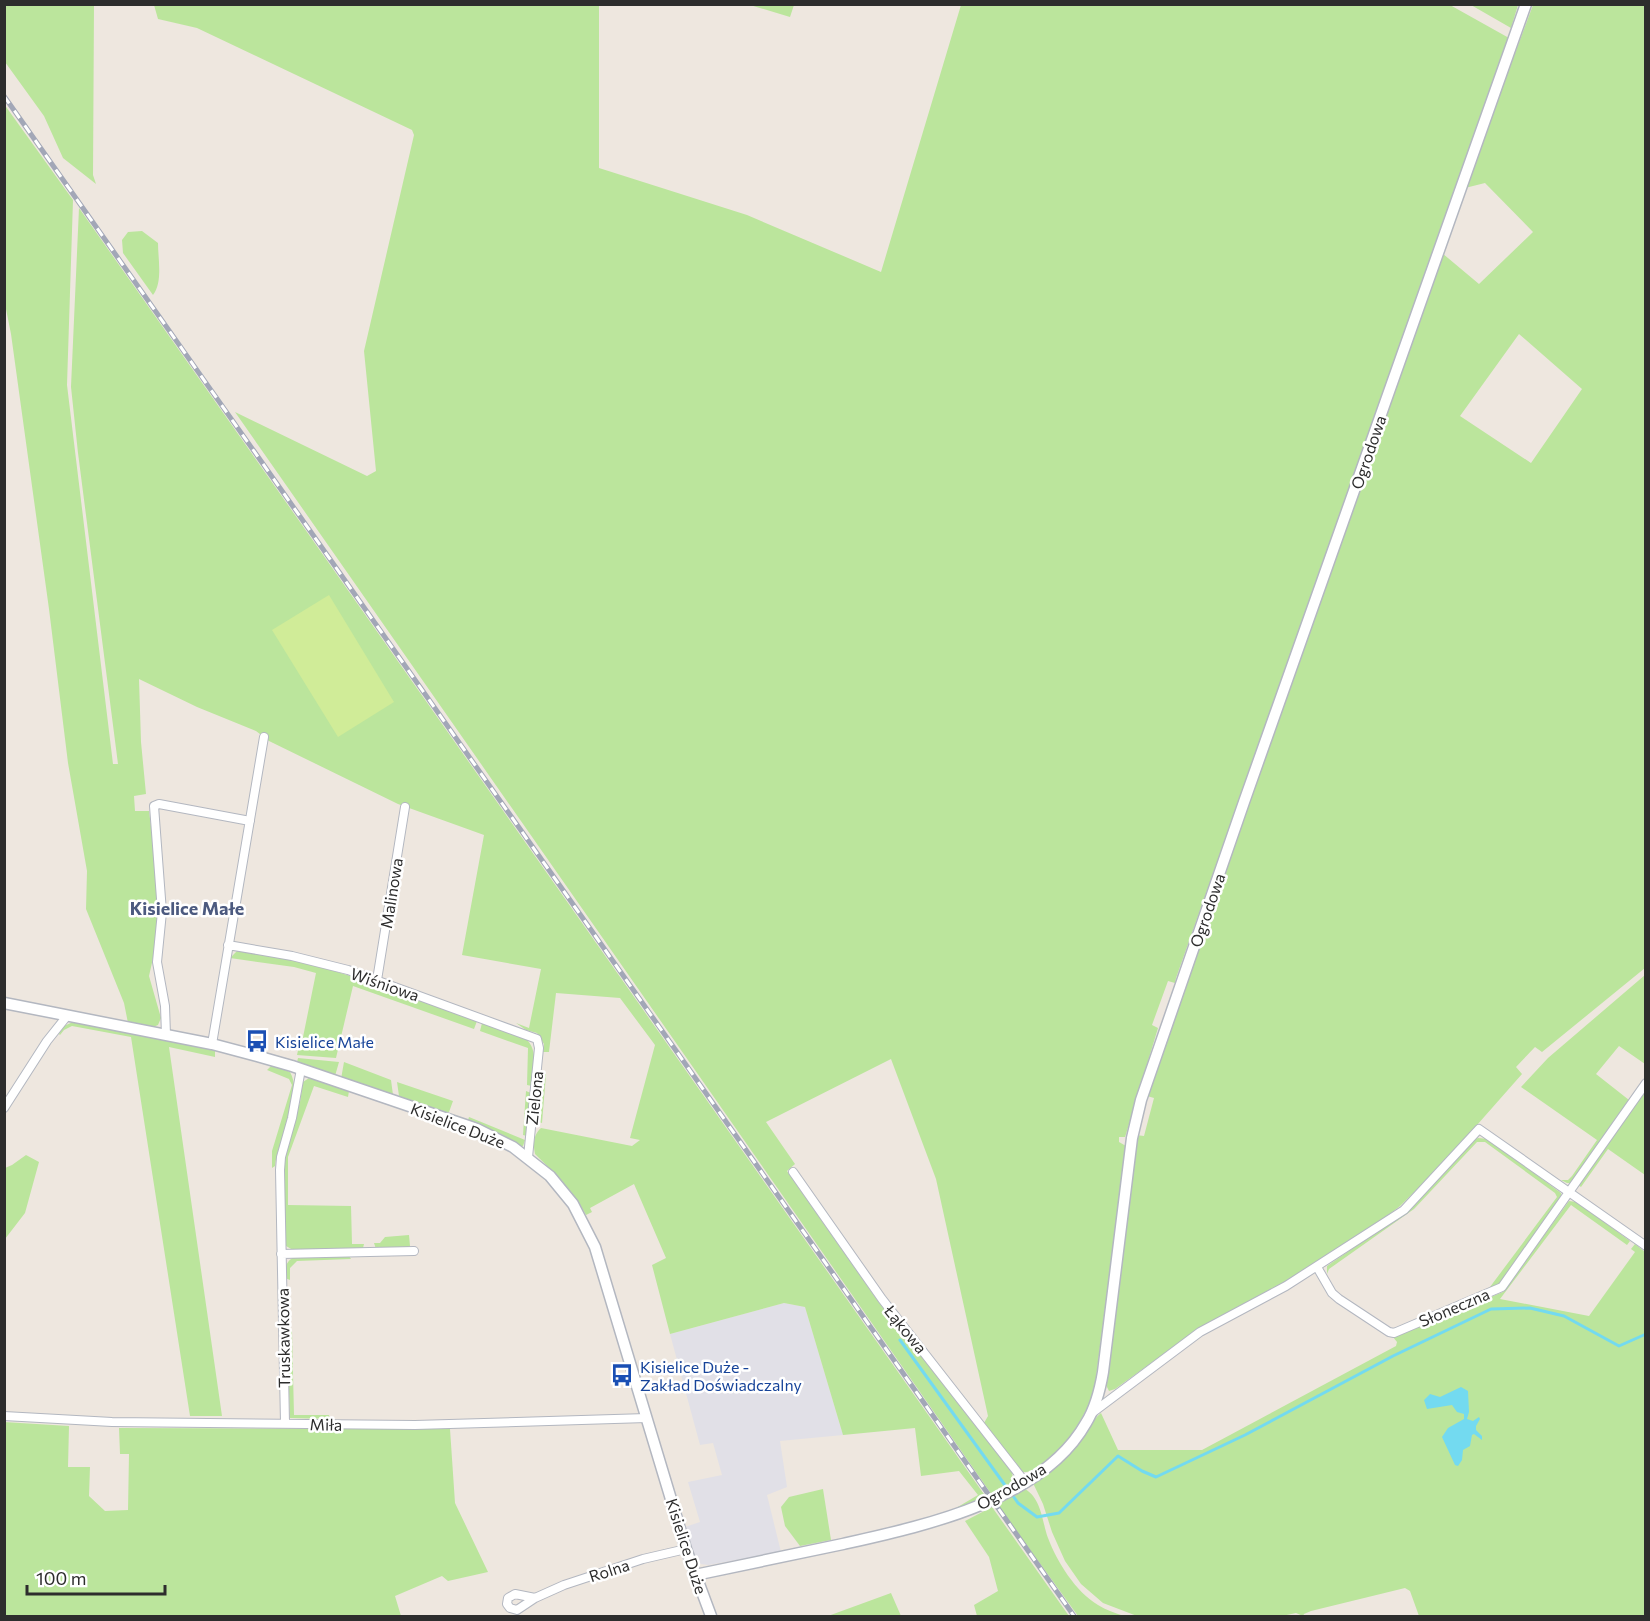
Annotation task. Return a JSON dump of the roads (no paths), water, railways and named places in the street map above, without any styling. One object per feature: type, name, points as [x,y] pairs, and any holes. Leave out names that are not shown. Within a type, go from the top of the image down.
[{"type":"street","name":"Ogrodowa","points":[[695,1575],[933,1522],[987,1503],[1025,1482],[1066,1449],[1082,1431],[1092,1413],[1099,1394],[1103,1372],[1132,1138],[1141,1100],[1526,4]]},
{"type":"street","points":[[212,1044],[264,736]]},
{"type":"street","points":[[166,1035],[165,1006],[157,962],[162,912],[154,806],[159,804],[250,821]]},
{"type":"street","name":"Malinowa","points":[[377,980],[405,807]]},
{"type":"street","name":"Wiśniowa","points":[[228,945],[292,956],[377,980],[537,1040]]},
{"type":"street","name":"Kisielice Duże","points":[[4,1003],[212,1044],[301,1069],[477,1129],[528,1157],[564,1192],[577,1210],[592,1241],[686,1549],[711,1617]]},
{"type":"street","points":[[4,1108],[47,1041],[67,1016]]},
{"type":"street","name":"Zielona","points":[[528,1157],[539,1048],[537,1040]]},
{"type":"street","name":"Truskawkowa","points":[[285,1423],[280,1156],[292,1118],[301,1069]]},
{"type":"street","name":"Słoneczna","points":[[1317,1267],[1332,1293],[1339,1299],[1394,1333],[1502,1287],[1646,1083]]},
{"type":"street","points":[[1092,1413],[1200,1332],[1317,1267],[1404,1210],[1479,1129],[1646,1246]]},
{"type":"street","name":"Łąkowa","points":[[793,1172],[882,1299],[1025,1482]]},
{"type":"street","points":[[281,1254],[414,1251]]},
{"type":"street","name":"Miła","points":[[4,1416],[112,1422],[415,1425],[647,1418]]},
{"type":"street","name":"Rolna","points":[[535,1598],[603,1572],[686,1549]]},
{"type":"water","points":[[1461,1387],[1468,1391],[1467,1419],[1473,1421],[1479,1417],[1476,1430],[1482,1436],[1482,1440],[1472,1435],[1470,1446],[1463,1450],[1462,1460],[1458,1466],[1455,1465],[1442,1437],[1448,1428],[1464,1419],[1464,1414],[1457,1412],[1452,1405],[1427,1409],[1424,1400],[1430,1394],[1440,1397]]},
{"type":"waterway","points":[[1011,1493],[1018,1503],[1037,1517],[1059,1513],[1118,1456],[1156,1477],[1245,1435],[1393,1356],[1491,1309],[1530,1308],[1564,1316],[1619,1346],[1646,1334]]},
{"type":"waterway","points":[[900,1340],[1007,1488]]},
{"type":"railway","points":[[4,96],[1074,1616]]},
{"type":"place","name":"Kisielice Małe","points":[[257,1041]]},
{"type":"place","name":"Kisielice Duże - Zakład Doświadczalny","points":[[622,1375]]},
{"type":"district","name":"Kisielice Małe","points":[[187,908]]}]
